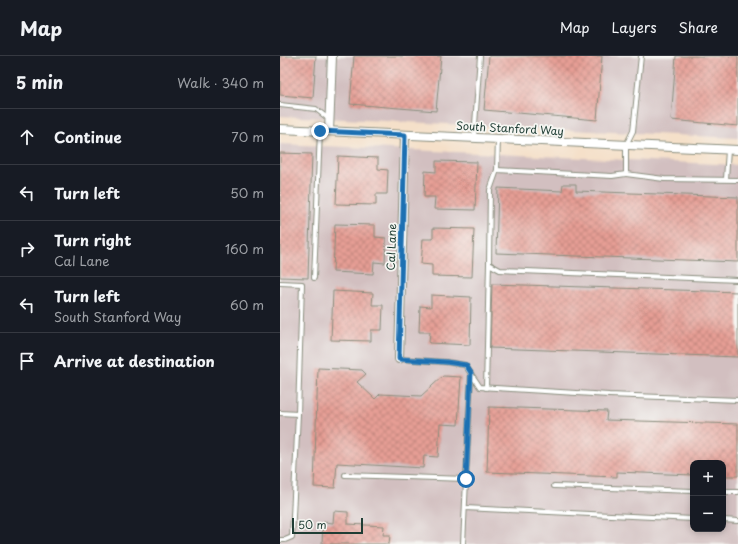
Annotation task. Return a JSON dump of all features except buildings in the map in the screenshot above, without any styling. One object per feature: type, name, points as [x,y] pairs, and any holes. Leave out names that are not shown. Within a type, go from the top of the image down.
[{"type":"street","points":[[329,131],[332,56]]},
{"type":"street","name":"South Stanford Way","points":[[280,129],[738,150]]},
{"type":"street","name":"Cal Lane","points":[[399,359],[405,135]]},
{"type":"lane","points":[[474,138],[480,56]]},
{"type":"lane","points":[[626,174],[626,145],[633,131],[641,56]]},
{"type":"lane","points":[[280,105],[316,109],[330,120]]},
{"type":"lane","points":[[314,278],[320,131]]},
{"type":"lane","points":[[486,388],[490,190],[497,170],[498,139]]},
{"type":"lane","points":[[726,179],[728,150]]},
{"type":"lane","points":[[497,170],[612,176],[626,174],[664,178],[738,180]]},
{"type":"lane","points":[[489,264],[500,270],[738,280]]},
{"type":"lane","points":[[280,283],[302,284],[292,537],[285,540],[280,540]]},
{"type":"lane","points":[[399,359],[446,362],[466,365],[480,387],[486,388],[738,400]]},
{"type":"lane","points":[[463,544],[471,373]]},
{"type":"lane","points":[[280,413],[298,414]]},
{"type":"lane","points":[[345,475],[466,479]]},
{"type":"lane","points":[[554,486],[690,491]]},
{"type":"lane","points":[[726,492],[738,492]]},
{"type":"lane","points":[[465,508],[690,518]]},
{"type":"lane","points":[[726,520],[738,521]]},
{"type":"shaded area","points":[[280,56],[738,56],[738,138],[280,116]]},
{"type":"shaded area","points":[[280,144],[738,165],[738,544],[280,544]]},
{"type":"route","points":[[320,131],[405,135],[399,359],[446,362],[466,365],[471,373],[466,479]]}]
